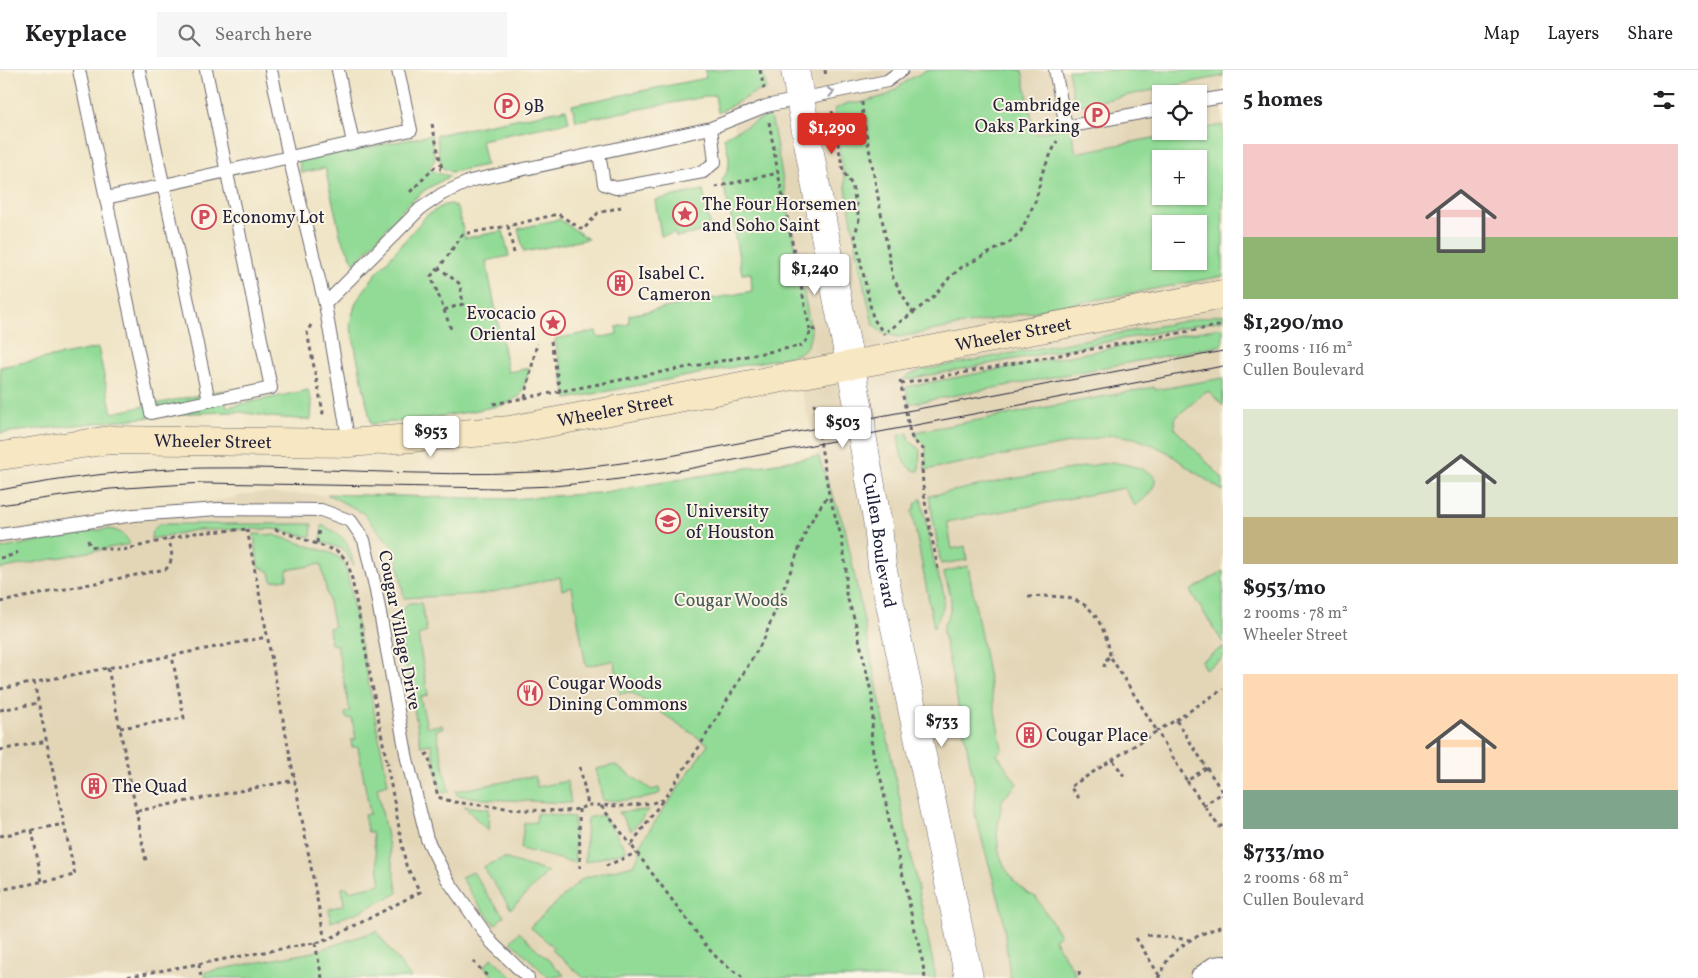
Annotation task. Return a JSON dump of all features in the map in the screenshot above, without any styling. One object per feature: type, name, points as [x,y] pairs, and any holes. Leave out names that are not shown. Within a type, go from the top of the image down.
[{"type":"main road","name":"Wheeler Street","points":[[0,456],[110,440],[349,443],[510,430],[1223,294]]},
{"type":"street","name":"Cullen Boulevard","points":[[795,70],[861,420],[878,525],[882,566],[969,978]]},
{"type":"street","points":[[1203,978],[1215,969],[1223,968]]},
{"type":"lane","points":[[79,70],[151,413],[271,388],[206,70]]},
{"type":"lane","points":[[138,70],[210,401]]},
{"type":"lane","points":[[271,70],[288,157],[325,304],[349,443]]},
{"type":"lane","points":[[338,70],[353,143]]},
{"type":"lane","points":[[106,198],[411,130],[398,70]]},
{"type":"lane","points":[[325,304],[420,209],[442,194],[470,181],[711,128],[766,106],[887,81],[902,70]]},
{"type":"lane","points":[[1055,70],[1066,127],[1152,110]]},
{"type":"lane","points":[[1207,99],[1223,96]]},
{"type":"lane","points":[[598,152],[604,184],[616,188],[703,172],[715,162],[711,128]]},
{"type":"lane","name":"Cougar Village Drive","points":[[0,536],[134,515],[218,508],[321,510],[351,521],[364,540],[407,759],[427,839],[447,879],[492,943],[528,978]]},
{"type":"path","points":[[760,70],[764,92]]},
{"type":"path","points":[[861,86],[863,116],[893,278],[914,313]]},
{"type":"path","points":[[832,109],[842,171],[852,185],[859,218],[855,236],[872,318],[884,333],[885,339]]},
{"type":"path","points":[[486,405],[800,346],[809,338],[810,330],[769,121]]},
{"type":"path","points":[[432,124],[441,169],[470,181]]},
{"type":"path","points":[[884,333],[914,313],[934,296],[950,277],[962,267],[1010,242],[1021,231],[1036,200],[1042,173],[1066,127]]},
{"type":"path","points":[[713,188],[778,173]]},
{"type":"path","points":[[452,332],[431,276],[439,268],[463,234],[558,214],[584,230],[598,213],[629,206]]},
{"type":"path","points":[[508,226],[514,253]]},
{"type":"path","points":[[439,268],[460,284],[463,304],[444,310]]},
{"type":"path","points":[[938,570],[924,497],[921,468],[923,449],[913,440],[910,433],[901,384],[1223,326]]},
{"type":"path","points":[[810,330],[822,328]]},
{"type":"path","points":[[551,341],[560,392]]},
{"type":"path","points":[[525,398],[537,343]]},
{"type":"path","points":[[800,346],[801,351]]},
{"type":"path","points":[[814,403],[829,495],[842,539],[846,569],[846,594],[855,621],[872,696],[871,740],[874,758],[882,783],[891,830],[907,891],[926,978]]},
{"type":"path","points":[[631,845],[699,747],[764,639],[808,526],[829,495]]},
{"type":"path","points":[[317,543],[320,524]]},
{"type":"path","points":[[120,978],[325,941],[420,892],[406,865],[352,574],[347,561],[339,552],[278,529],[269,528]]},
{"type":"path","points":[[248,529],[325,941]]},
{"type":"path","points":[[88,537],[90,546],[116,550],[194,533],[255,529]]},
{"type":"path","points":[[0,602],[166,569],[172,563],[168,539]]},
{"type":"path","points":[[0,558],[13,555],[22,550]]},
{"type":"path","points":[[1028,597],[1059,596],[1073,599],[1086,605],[1095,613],[1109,646],[1110,656],[1203,806],[1219,828],[1223,825]]},
{"type":"path","points":[[0,688],[268,637]]},
{"type":"path","points":[[120,728],[184,718],[172,656]]},
{"type":"path","points":[[1104,667],[1105,661],[1110,656]]},
{"type":"path","points":[[108,668],[146,861]]},
{"type":"path","points":[[0,890],[75,875],[34,682]]},
{"type":"path","points":[[1079,798],[1070,787],[1223,689]]},
{"type":"path","points":[[0,710],[39,703]]},
{"type":"path","points":[[1176,720],[1223,794],[1203,806]]},
{"type":"path","points":[[0,750],[46,741]]},
{"type":"path","points":[[387,764],[428,754],[438,797],[454,802],[524,810],[566,811],[588,805],[624,806],[663,800]]},
{"type":"path","points":[[1113,760],[1124,776]]},
{"type":"path","points":[[580,767],[588,805]]},
{"type":"path","points":[[1187,780],[1206,768]]},
{"type":"path","points":[[137,811],[294,780]]},
{"type":"path","points":[[601,806],[708,948],[718,959],[743,978]]},
{"type":"path","points":[[579,809],[580,868]]},
{"type":"path","points":[[0,836],[64,824]]},
{"type":"path","points":[[32,830],[42,882]]},
{"type":"path","points":[[606,866],[636,853]]},
{"type":"path","points":[[1159,977],[1168,961],[1181,946],[1199,934],[1223,926]]},
{"type":"path","points":[[1147,936],[1191,940]]},
{"type":"path","points":[[1136,938],[1159,977]]},
{"type":"path","points":[[315,943],[322,978]]},
{"type":"path","points":[[473,961],[489,978]]},
{"type":"path","points":[[199,964],[201,978]]},
{"type":"path","points":[[1079,971],[1080,978]]},
{"type":"shaded area","name":"University of Houston","points":[[720,70],[1223,70],[1223,978],[0,978],[0,543],[254,493],[509,499],[599,493],[818,456]]},
{"type":"green space","points":[[705,70],[763,70],[767,89],[756,92],[718,113],[715,95],[576,121],[572,105],[706,78]]},
{"type":"green space","points":[[927,70],[1022,70],[1035,134],[1070,126],[1076,153],[1152,138],[1152,140],[1207,140],[1207,128],[1223,125],[1223,276],[899,337],[882,333],[873,324],[860,268],[834,120],[835,109],[848,103],[860,103],[888,95],[908,80]]},
{"type":"green space","points":[[1068,70],[1223,70],[1223,76],[1179,85],[1152,85],[1152,90],[1075,106]]},
{"type":"green space","points":[[566,109],[569,122],[481,140],[486,165],[451,172],[441,167],[436,135]]},
{"type":"green space","points":[[767,116],[772,121],[811,331],[809,342],[805,349],[787,357],[567,399],[555,339],[596,331],[598,338],[617,334],[616,327],[629,324],[629,315],[752,291],[751,273],[742,274],[722,179],[726,174],[729,164],[724,137]]},
{"type":"green space","points":[[432,135],[435,160],[429,168],[435,172],[450,176],[425,190],[406,206],[355,264],[341,238],[325,168],[301,173],[299,160]]},
{"type":"green space","points":[[703,190],[711,230],[676,237],[675,233],[661,236],[655,200]]},
{"type":"green space","points":[[452,204],[458,209],[465,238],[503,231],[509,256],[486,261],[508,372],[530,368],[521,395],[507,404],[468,412],[425,419],[371,424],[350,323],[356,302],[374,276],[426,216],[444,205]]},
{"type":"green space","points":[[559,219],[588,239],[524,252],[518,229]]},
{"type":"green space","points":[[1223,314],[1223,320],[903,380],[908,375],[922,370]]},
{"type":"green space","points":[[1223,327],[1223,345],[909,404],[906,387]]},
{"type":"green space","points":[[98,348],[112,413],[223,390],[227,407],[308,390],[312,403],[311,420],[270,417],[240,412],[192,413],[0,433],[0,367]]},
{"type":"green space","points":[[1223,378],[1223,406],[1210,392],[1205,392],[1174,419],[1175,429],[1223,479],[1223,491],[1169,453],[1134,438],[1113,435],[925,470],[926,447],[917,438],[915,432],[1154,387],[1155,390]]},
{"type":"green space","points":[[908,433],[909,440],[920,450],[919,471],[908,467],[902,458],[898,436]]},
{"type":"green space","name":"Cougar Woods","points":[[818,456],[845,528],[936,978],[584,978],[552,950],[554,947],[530,927],[583,878],[633,865],[641,852],[638,847],[708,744],[631,692],[620,694],[615,663],[612,661],[586,666],[572,587],[562,590],[560,577],[484,594],[404,598],[396,551],[363,513],[327,494],[509,499],[599,493]]},
{"type":"green space","points":[[1112,462],[1145,470],[1152,474],[1155,480],[1154,486],[1135,506],[1124,488],[947,522],[952,549],[965,546],[967,560],[941,564],[929,496],[1006,480]]},
{"type":"green space","points":[[921,498],[936,571],[944,597],[943,608],[934,628],[912,512],[916,503]]},
{"type":"green space","points":[[159,524],[312,524],[311,537],[274,529],[196,530],[151,539],[152,531]]},
{"type":"green space","points":[[322,525],[341,536],[350,550],[354,566],[343,549],[321,542]]},
{"type":"green space","points":[[107,529],[121,533],[130,544],[0,569],[0,549],[75,533]]},
{"type":"green space","points":[[254,534],[274,535],[331,553],[343,560],[347,572],[388,784],[377,787],[398,893],[361,911],[331,922],[329,909],[344,905],[342,888],[347,887],[349,891],[381,884],[372,832],[368,832],[364,815],[370,814],[358,747],[352,747],[351,740],[356,739],[352,719],[346,718],[345,713],[350,711],[337,645],[331,644],[329,628],[334,627],[321,564],[287,570],[287,579],[272,581],[270,572],[258,566]]},
{"type":"green space","points":[[968,566],[1002,749],[997,754],[1017,784],[1002,800],[997,833],[999,852],[1005,868],[1014,881],[1027,893],[1036,897],[1060,935],[1054,939],[1075,973],[1075,978],[1010,978],[1002,911],[976,818],[974,808],[975,786],[943,632],[944,624],[950,612],[951,602],[950,592],[943,572]]},
{"type":"green space","points":[[1223,571],[1223,643],[1190,591]]},
{"type":"green space","points":[[409,603],[421,603],[427,632],[418,635],[428,695],[420,697],[427,727],[442,725],[443,728],[436,730],[449,792],[444,793],[440,787],[431,744],[421,746],[398,623],[402,609]]},
{"type":"green space","points":[[1223,647],[1223,658],[1205,669],[1201,661]]},
{"type":"green space","points":[[615,765],[652,790],[659,788],[660,793],[641,799],[603,801],[596,769]]},
{"type":"green space","points":[[535,776],[537,787],[567,781],[571,803],[484,799],[457,795],[456,791]]},
{"type":"green space","points":[[464,806],[489,809],[488,831]]},
{"type":"green space","points":[[649,810],[631,831],[619,812]]},
{"type":"green space","points":[[537,813],[574,817],[575,863],[521,849],[524,823],[536,822]]},
{"type":"green space","points":[[603,815],[627,851],[585,862],[587,818]]},
{"type":"green space","points":[[504,858],[548,872],[511,909],[483,867]]},
{"type":"green space","points":[[473,872],[504,916],[495,925],[476,901],[461,877]]},
{"type":"green space","points":[[376,931],[411,978],[206,978],[205,972],[313,952]]},
{"type":"green space","points":[[519,932],[564,975],[549,978],[511,941]]},
{"type":"green space","points":[[492,958],[513,978],[495,978],[484,967]]},
{"type":"tram line","points":[[0,490],[101,474],[178,469],[244,468],[450,474],[533,472],[582,468],[665,457],[1223,351]]},
{"type":"tram line","points":[[0,505],[110,489],[203,483],[497,488],[554,486],[612,480],[677,471],[1223,366]]},
{"type":"place","name":"9B","points":[[507,106]]},
{"type":"place","name":"Cambridge Oaks Parking","points":[[1097,115]]},
{"type":"place","name":"The Four Horsemen and Soho Saint","points":[[685,214]]},
{"type":"place","name":"Economy Lot","points":[[204,217]]},
{"type":"place","name":"Isabel C. Cameron","points":[[620,283]]},
{"type":"place","name":"Evocacio Oriental","points":[[553,323]]},
{"type":"place","name":"University of Houston","points":[[668,521]]},
{"type":"place","name":"Cougar Woods Dining Commons","points":[[530,693]]},
{"type":"place","name":"Cougar Place","points":[[1029,735]]},
{"type":"place","name":"The Quad","points":[[94,786]]}]
